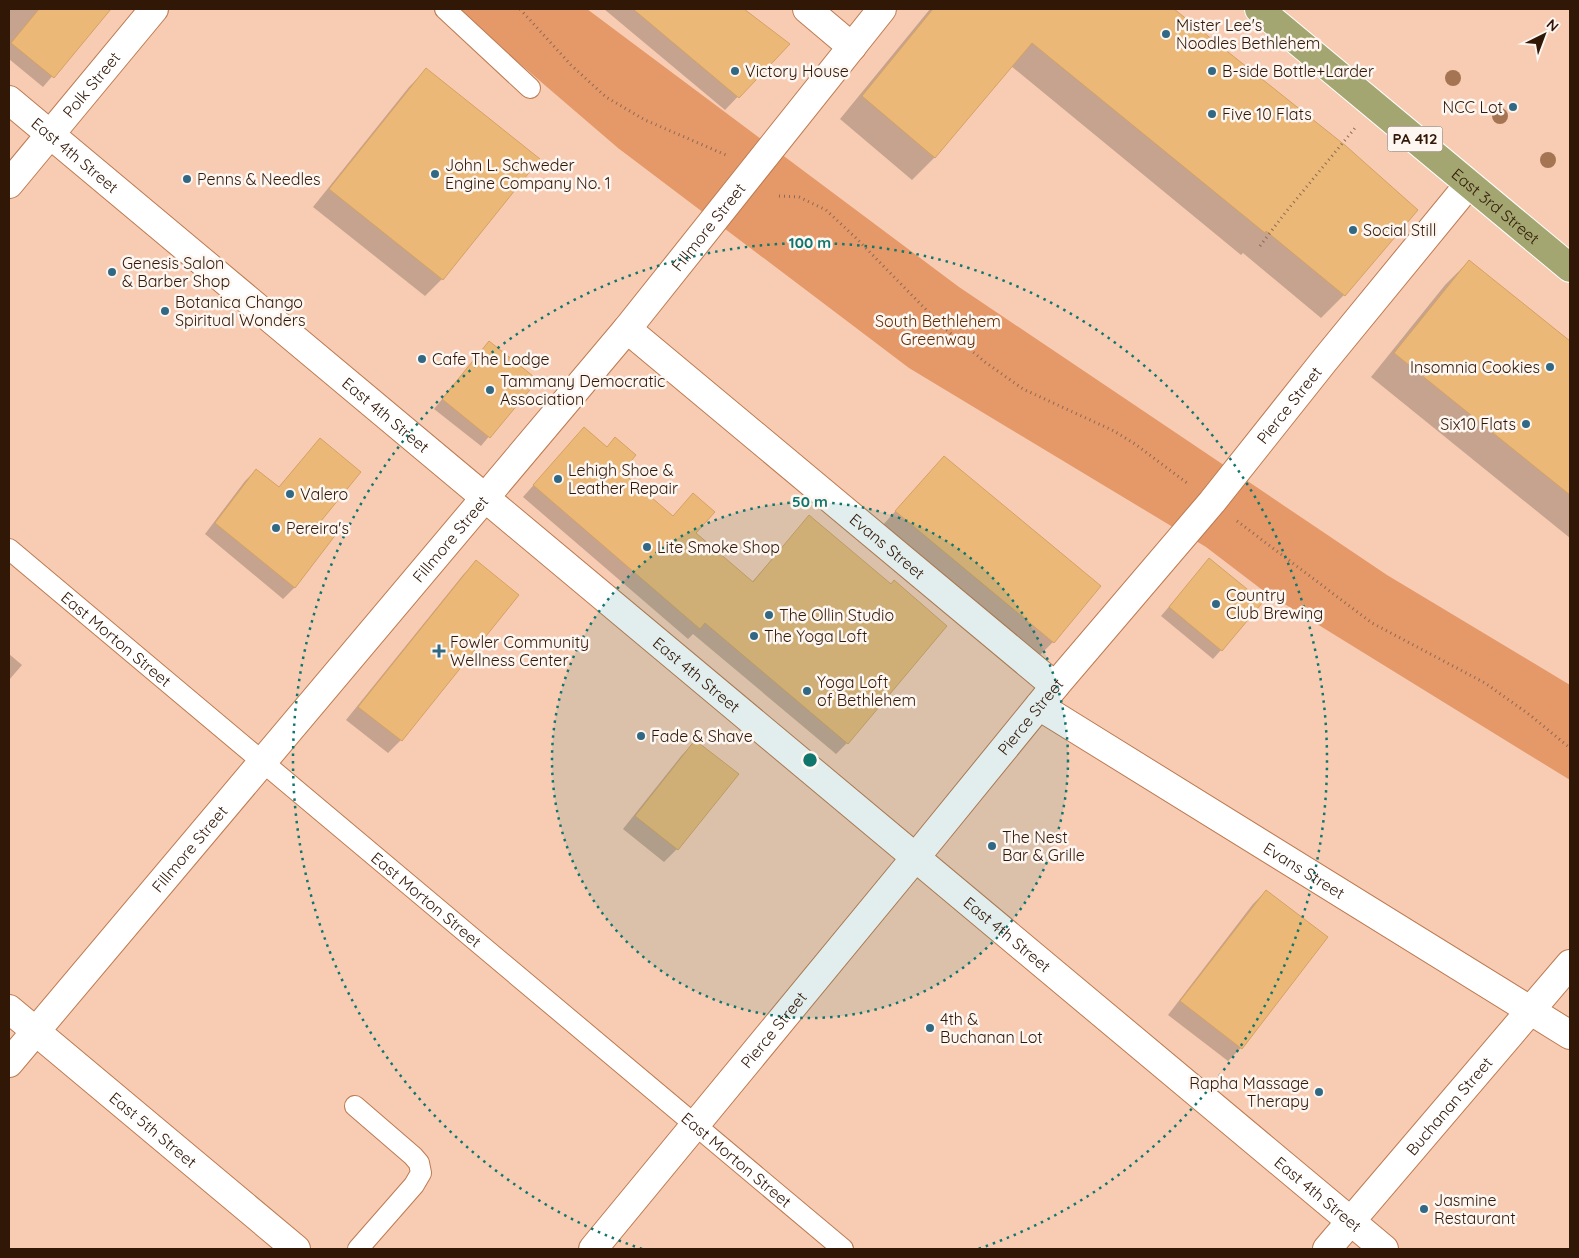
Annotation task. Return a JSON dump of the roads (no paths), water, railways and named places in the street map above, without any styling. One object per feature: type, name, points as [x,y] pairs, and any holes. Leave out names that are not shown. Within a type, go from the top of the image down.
[{"type":"highway","name":"East 3rd Street","points":[[1259,9],[1570,268]]},
{"type":"street","name":"Polk Street","points":[[9,184],[154,9]]},
{"type":"street","points":[[807,9],[852,46]]},
{"type":"street","name":"Fillmore Street","points":[[9,1063],[627,329],[882,9]]},
{"type":"street","name":"East 4th Street","points":[[9,100],[1384,1249]]},
{"type":"street","name":"Pierce Street","points":[[593,1249],[696,1126],[1047,696],[1212,502],[1324,360],[1469,184]]},
{"type":"street","name":"Evans Street","points":[[627,329],[1047,696],[1570,1035]]},
{"type":"street","name":"Buchanan Street","points":[[1327,1249],[1570,964]]},
{"type":"street","name":"East 5th Street","points":[[9,1009],[296,1249]]},
{"type":"lane","points":[[445,9],[530,88]]},
{"type":"lane","name":"East Morton Street","points":[[9,549],[843,1249]]},
{"type":"lane","points":[[356,1106],[414,1156],[419,1163],[421,1172],[414,1184],[358,1249]]},
{"type":"place","name":"Mister Lee's Noodles Bethlehem","points":[[1166,34]]},
{"type":"place","name":"Victory House","points":[[735,71]]},
{"type":"place","name":"B-side Bottle+Larder","points":[[1212,71]]},
{"type":"place","name":"NCC Lot","points":[[1513,107]]},
{"type":"place","name":"Five 10 Flats","points":[[1212,114]]},
{"type":"place","name":"John L. Schweder Engine Company No. 1","points":[[435,174]]},
{"type":"place","name":"Penns & Needles","points":[[187,179]]},
{"type":"place","name":"Social Still","points":[[1353,230]]},
{"type":"place","name":"Genesis Salon & Barber Shop","points":[[112,272]]},
{"type":"place","name":"Botanica Chango Spiritual Wonders","points":[[165,311]]},
{"type":"place","name":"Cafe The Lodge","points":[[422,359]]},
{"type":"place","name":"Insomnia Cookies","points":[[1550,367]]},
{"type":"place","name":"Tammany Democratic Association","points":[[490,390]]},
{"type":"place","name":"Six10 Flats","points":[[1526,424]]},
{"type":"place","name":"Lehigh Shoe & Leather Repair","points":[[558,479]]},
{"type":"place","name":"Valero","points":[[290,494]]},
{"type":"place","name":"Pereira's","points":[[276,528]]},
{"type":"place","name":"Lite Smoke Shop","points":[[647,547]]},
{"type":"place","name":"Country Club Brewing","points":[[1216,604]]},
{"type":"place","name":"The Ollin Studio","points":[[769,615]]},
{"type":"place","name":"The Yoga Loft","points":[[754,636]]},
{"type":"place","name":"Fowler Community Wellness Center","points":[[439,651]]},
{"type":"place","name":"Yoga Loft of Bethlehem","points":[[807,691]]},
{"type":"place","name":"Fade & Shave","points":[[641,736]]},
{"type":"place","name":"The Nest Bar & Grille","points":[[992,846]]},
{"type":"place","name":"4th & Buchanan Lot","points":[[930,1028]]},
{"type":"place","name":"Rapha Massage Therapy","points":[[1319,1092]]},
{"type":"place","name":"Jasmine Restaurant","points":[[1424,1209]]},
{"type":"park label","name":"South Bethlehem Greenway","points":[[938,330]]}]
